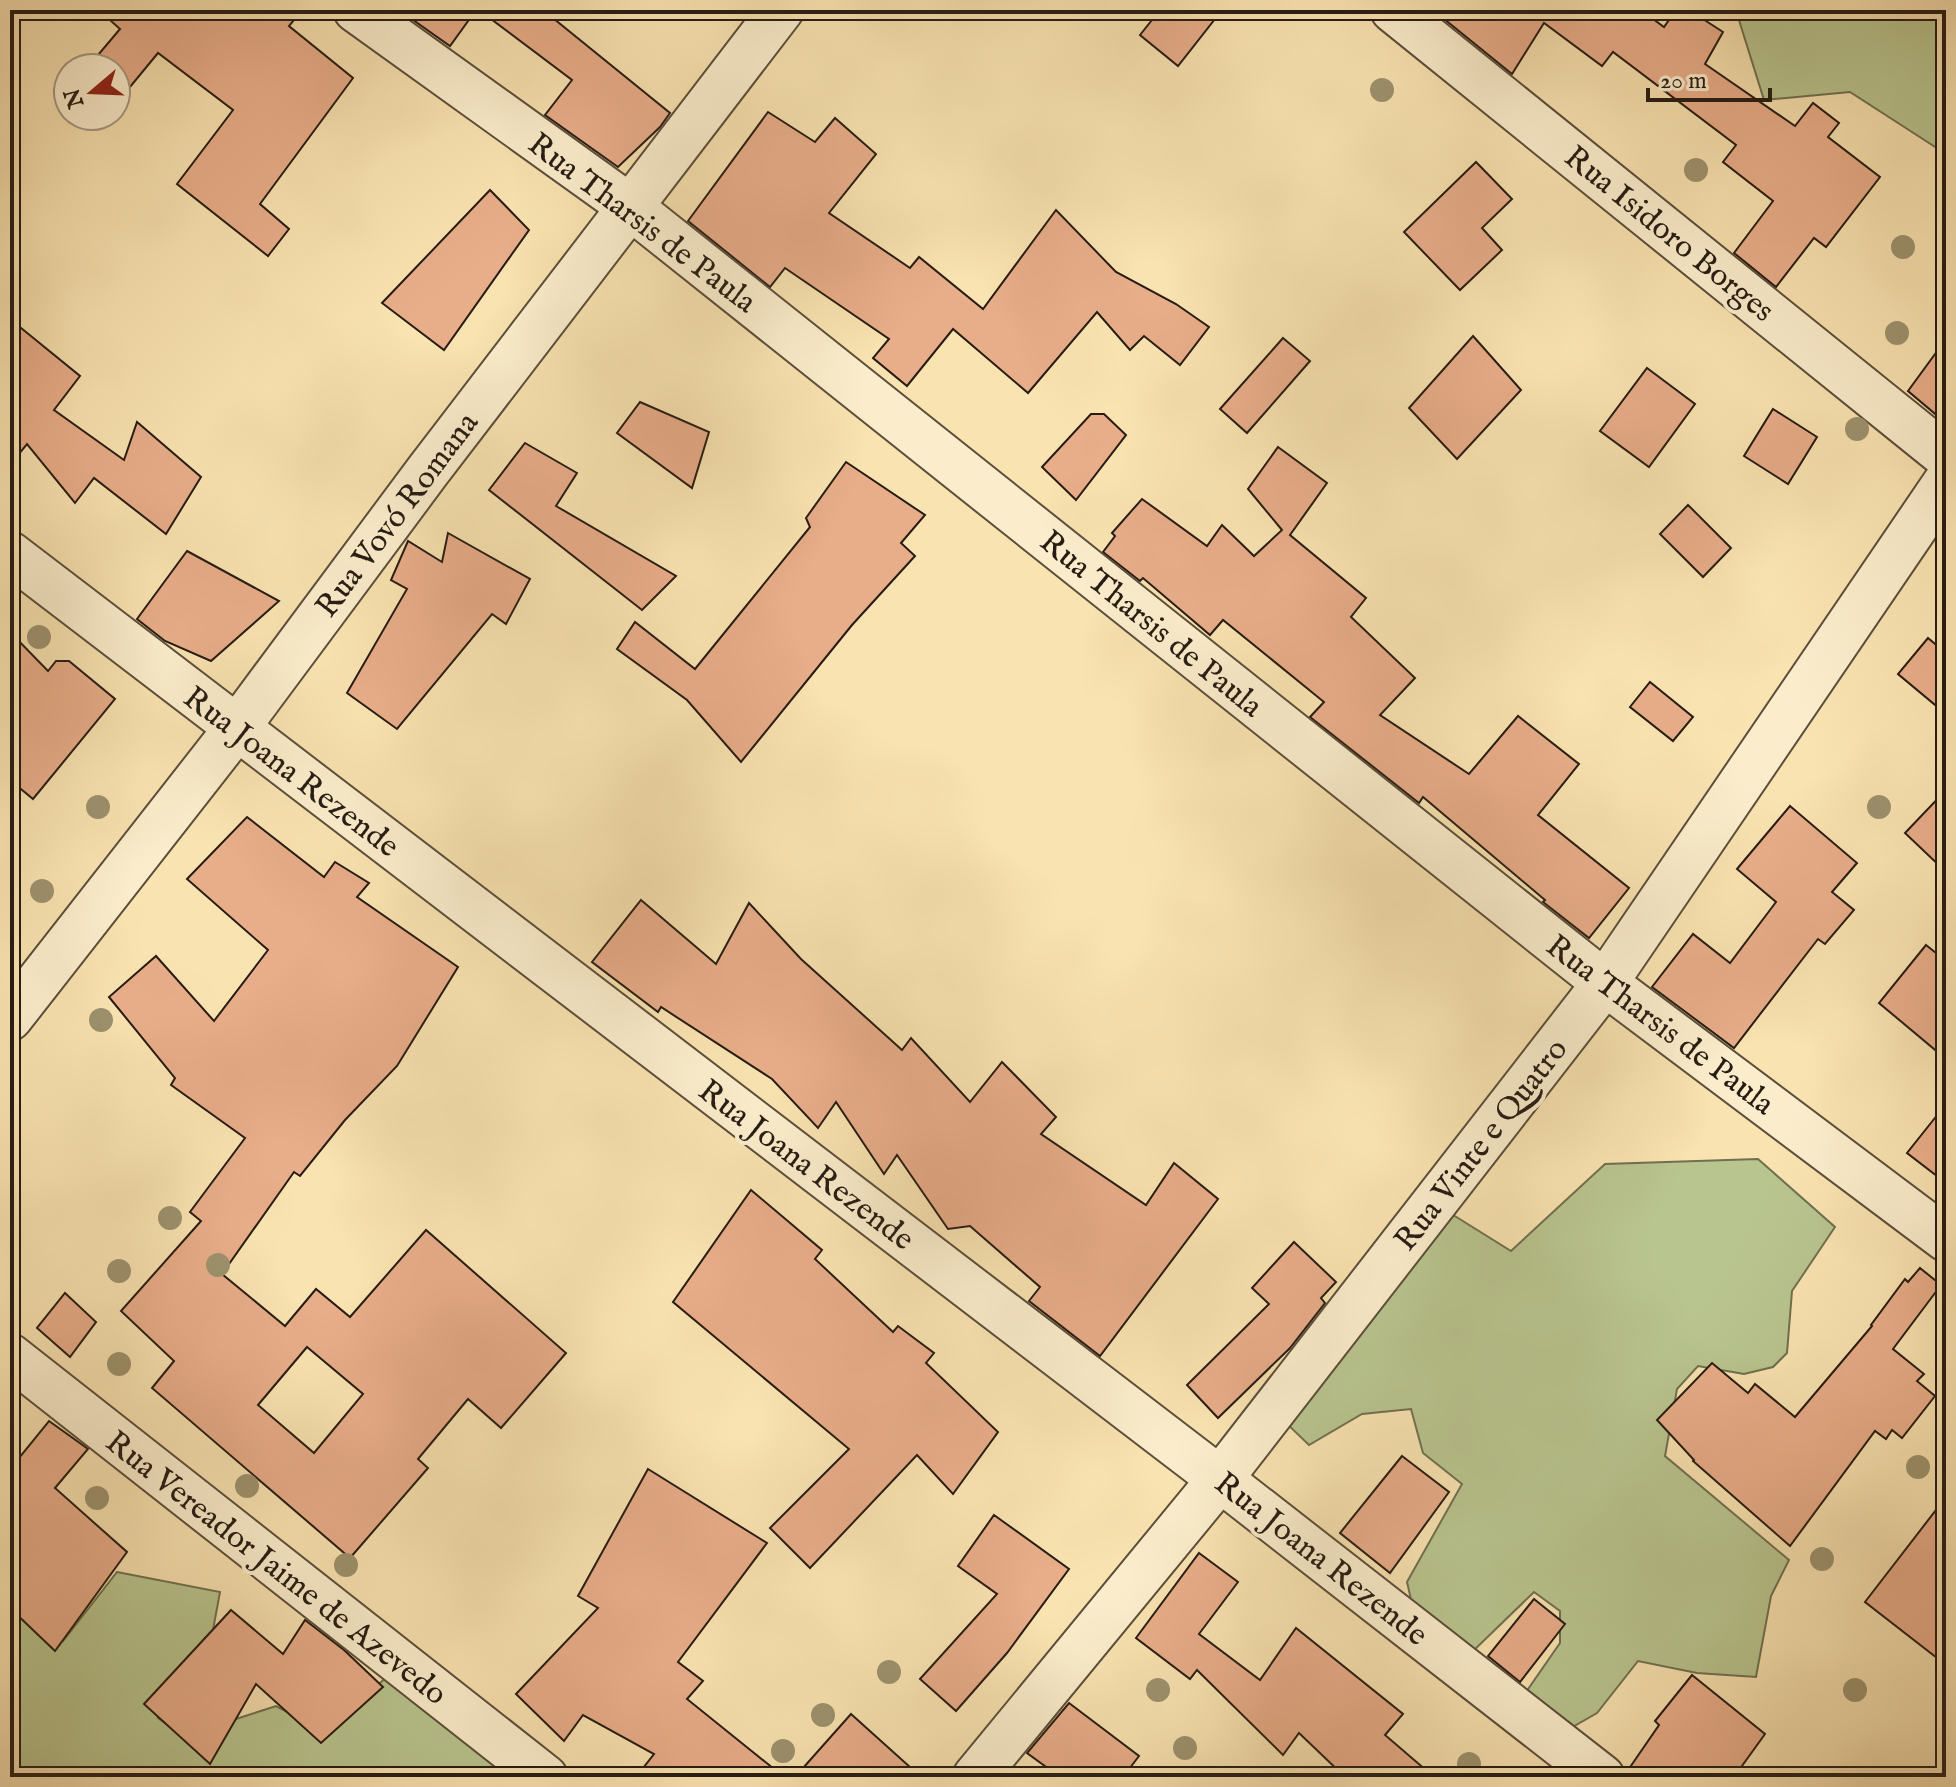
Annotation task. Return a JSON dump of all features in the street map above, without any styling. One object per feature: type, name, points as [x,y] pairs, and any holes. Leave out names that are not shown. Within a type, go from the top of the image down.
[{"type":"street","name":"Rua Tharsis de Paula","points":[[356,10],[629,206],[1605,983],[1946,1239]]},
{"type":"street","name":"Rua Vovó Romana","points":[[10,1018],[236,729],[629,206],[781,10]]},
{"type":"street","name":"Rua Isidoro Borges","points":[[1393,10],[1946,456]]},
{"type":"street","name":"Rua Vinte e Quatro","points":[[975,1777],[1220,1479],[1605,983],[1946,482]]},
{"type":"street","name":"Rua Joana Rezende","points":[[10,554],[1220,1479],[1602,1777]]},
{"type":"street","name":"Rua Vereador Jaime de Azevedo","points":[[10,1356],[545,1777]]},
{"type":"green space","points":[[1726,10],[1946,10],[1946,154],[1850,92],[1764,100],[1738,17]]},
{"type":"green space","points":[[1758,1159],[1835,1227],[1792,1291],[1787,1353],[1773,1367],[1744,1374],[1698,1366],[1677,1389],[1665,1456],[1789,1560],[1771,1596],[1756,1677],[1697,1673],[1638,1661],[1597,1713],[1562,1733],[1524,1695],[1560,1643],[1560,1611],[1534,1592],[1468,1656],[1414,1613],[1407,1582],[1462,1484],[1423,1453],[1411,1409],[1362,1414],[1309,1445],[1283,1420],[1450,1213],[1511,1251],[1605,1164]]},
{"type":"green space","points":[[117,1572],[220,1592],[208,1657],[158,1718],[199,1747],[236,1719],[276,1706],[323,1731],[387,1677],[512,1777],[10,1777],[10,1608],[26,1604],[63,1641]]},
{"type":"building","points":[[99,10],[302,10],[289,26],[353,78],[260,204],[289,229],[268,256],[177,184],[233,110],[158,53],[132,85],[132,52],[101,52],[120,29]]},
{"type":"building","points":[[399,10],[476,10],[450,46]]},
{"type":"building","points":[[479,10],[543,10],[670,113],[660,127],[618,167],[545,115],[572,80]]},
{"type":"building","points":[[1160,10],[1222,10],[1178,66],[1140,35]]},
{"type":"building","points":[[1433,10],[1641,10],[1664,27],[1676,10],[1689,10],[1723,32],[1705,64],[1795,126],[1813,103],[1839,123],[1828,137],[1880,177],[1826,247],[1814,238],[1776,287],[1734,253],[1773,201],[1723,162],[1736,145],[1613,52],[1602,66],[1544,23],[1512,74]]},
{"type":"building","points":[[768,112],[815,142],[835,118],[876,154],[829,213],[910,268],[919,257],[983,309],[1056,210],[1116,272],[1176,304],[1209,327],[1180,365],[1144,336],[1130,350],[1097,312],[1028,393],[953,329],[907,386],[873,358],[889,339],[785,268],[770,287],[688,221]]},
{"type":"building","points":[[1476,162],[1512,199],[1482,228],[1502,250],[1460,290],[1404,232]]},
{"type":"building","points":[[490,190],[529,230],[444,350],[382,303]]},
{"type":"building","points":[[10,319],[80,376],[54,410],[124,460],[137,422],[201,477],[166,534],[94,478],[75,503],[27,444],[10,465]]},
{"type":"building","points":[[1473,336],[1521,390],[1457,459],[1409,408]]},
{"type":"building","points":[[1283,338],[1310,361],[1247,433],[1220,409]]},
{"type":"building","points":[[1946,339],[1946,423],[1908,391]]},
{"type":"building","points":[[1647,368],[1695,404],[1649,467],[1600,431]]},
{"type":"building","points":[[640,402],[709,432],[692,488],[617,433]]},
{"type":"building","points":[[1773,409],[1817,437],[1788,484],[1744,456]]},
{"type":"building","points":[[1091,414],[1104,414],[1126,435],[1076,500],[1042,467]]},
{"type":"building","points":[[525,443],[577,473],[556,506],[676,576],[642,610],[489,490]]},
{"type":"building","points":[[1278,447],[1327,483],[1290,535],[1366,598],[1351,617],[1415,678],[1380,715],[1469,774],[1518,716],[1579,764],[1538,815],[1629,888],[1589,938],[1423,797],[1419,803],[1310,717],[1324,702],[1223,620],[1210,635],[1143,578],[1140,581],[1103,552],[1115,536],[1112,533],[1142,499],[1207,546],[1222,525],[1254,556],[1282,530],[1248,489]]},
{"type":"building","points":[[846,462],[925,515],[901,543],[915,556],[852,625],[741,762],[687,700],[617,649],[635,622],[695,669],[810,527],[806,518]]},
{"type":"building","points":[[1688,505],[1731,548],[1703,577],[1660,534]]},
{"type":"building","points":[[448,533],[530,579],[506,624],[492,614],[397,729],[347,693],[407,589],[391,580],[408,541],[442,562]]},
{"type":"building","points":[[187,551],[279,601],[211,661],[165,641],[137,619]]},
{"type":"building","points":[[10,632],[48,671],[56,661],[69,661],[115,699],[33,799],[10,780]]},
{"type":"building","points":[[1928,638],[1946,653],[1946,714],[1898,674]]},
{"type":"building","points":[[1650,682],[1693,717],[1673,741],[1630,707]]},
{"type":"building","points":[[1946,790],[1946,872],[1905,833]]},
{"type":"building","points":[[1790,806],[1857,863],[1832,892],[1854,910],[1825,944],[1818,939],[1734,1048],[1652,987],[1693,934],[1730,963],[1776,902],[1737,869]]},
{"type":"building","points":[[247,817],[324,877],[335,862],[369,883],[357,897],[458,967],[397,1066],[345,1120],[300,1176],[294,1172],[222,1274],[285,1326],[316,1289],[350,1317],[426,1230],[566,1353],[501,1428],[468,1399],[418,1459],[428,1468],[350,1558],[152,1388],[174,1361],[121,1311],[201,1221],[190,1212],[245,1138],[171,1085],[175,1078],[109,997],[156,956],[214,1021],[268,950],[187,879]],"holes":[[[307,1347],[363,1394],[314,1453],[258,1405]]]},
{"type":"building","points":[[641,900],[716,964],[749,903],[801,959],[902,1050],[911,1038],[970,1102],[1002,1062],[1056,1117],[1041,1134],[1146,1205],[1174,1163],[1218,1199],[1100,1356],[1029,1301],[1040,1287],[970,1226],[948,1229],[897,1155],[884,1174],[836,1102],[818,1128],[772,1079],[661,1007],[658,1012],[592,962]]},
{"type":"building","points":[[1926,945],[1946,961],[1946,1059],[1879,1003]]},
{"type":"building","points":[[1946,1104],[1946,1183],[1907,1153]]},
{"type":"building","points":[[751,1190],[822,1250],[815,1259],[893,1332],[898,1326],[934,1353],[926,1363],[998,1432],[953,1494],[917,1455],[810,1568],[770,1528],[849,1449],[673,1302]]},
{"type":"building","points":[[1294,1242],[1336,1282],[1321,1298],[1325,1303],[1290,1348],[1218,1418],[1187,1385],[1269,1304],[1252,1288]]},
{"type":"building","points":[[1920,1268],[1941,1285],[1893,1349],[1924,1374],[1917,1381],[1935,1396],[1902,1438],[1892,1430],[1886,1439],[1875,1431],[1790,1546],[1693,1461],[1657,1420],[1712,1363],[1748,1393],[1755,1384],[1795,1417],[1872,1326],[1905,1279],[1908,1282]]},
{"type":"building","points":[[65,1293],[96,1322],[70,1357],[37,1328]]},
{"type":"building","points":[[49,1421],[88,1449],[55,1488],[127,1552],[55,1651],[10,1608],[10,1469]]},
{"type":"building","points":[[1402,1456],[1449,1492],[1390,1573],[1340,1533]]},
{"type":"building","points":[[648,1469],[767,1543],[678,1662],[703,1681],[687,1699],[784,1777],[636,1777],[654,1754],[583,1715],[564,1741],[516,1694],[598,1608],[578,1596]]},
{"type":"building","points":[[1946,1497],[1946,1665],[1865,1602]]},
{"type":"building","points":[[994,1515],[1069,1569],[1007,1653],[956,1711],[920,1679],[997,1594],[958,1566]]},
{"type":"building","points":[[1199,1553],[1238,1582],[1199,1634],[1260,1680],[1296,1628],[1403,1714],[1385,1735],[1434,1777],[1345,1777],[1299,1733],[1283,1755],[1197,1670],[1190,1679],[1136,1638]]},
{"type":"building","points":[[1534,1599],[1565,1624],[1520,1682],[1488,1656]]},
{"type":"building","points":[[231,1610],[283,1654],[305,1620],[344,1650],[383,1687],[321,1743],[256,1684],[210,1764],[144,1704]]},
{"type":"building","points":[[1692,1675],[1765,1734],[1734,1777],[1626,1777],[1659,1725],[1655,1721]]},
{"type":"building","points":[[1069,1703],[1139,1756],[1123,1777],[1060,1777],[1027,1753]]},
{"type":"building","points":[[851,1714],[921,1777],[795,1777]]}]
